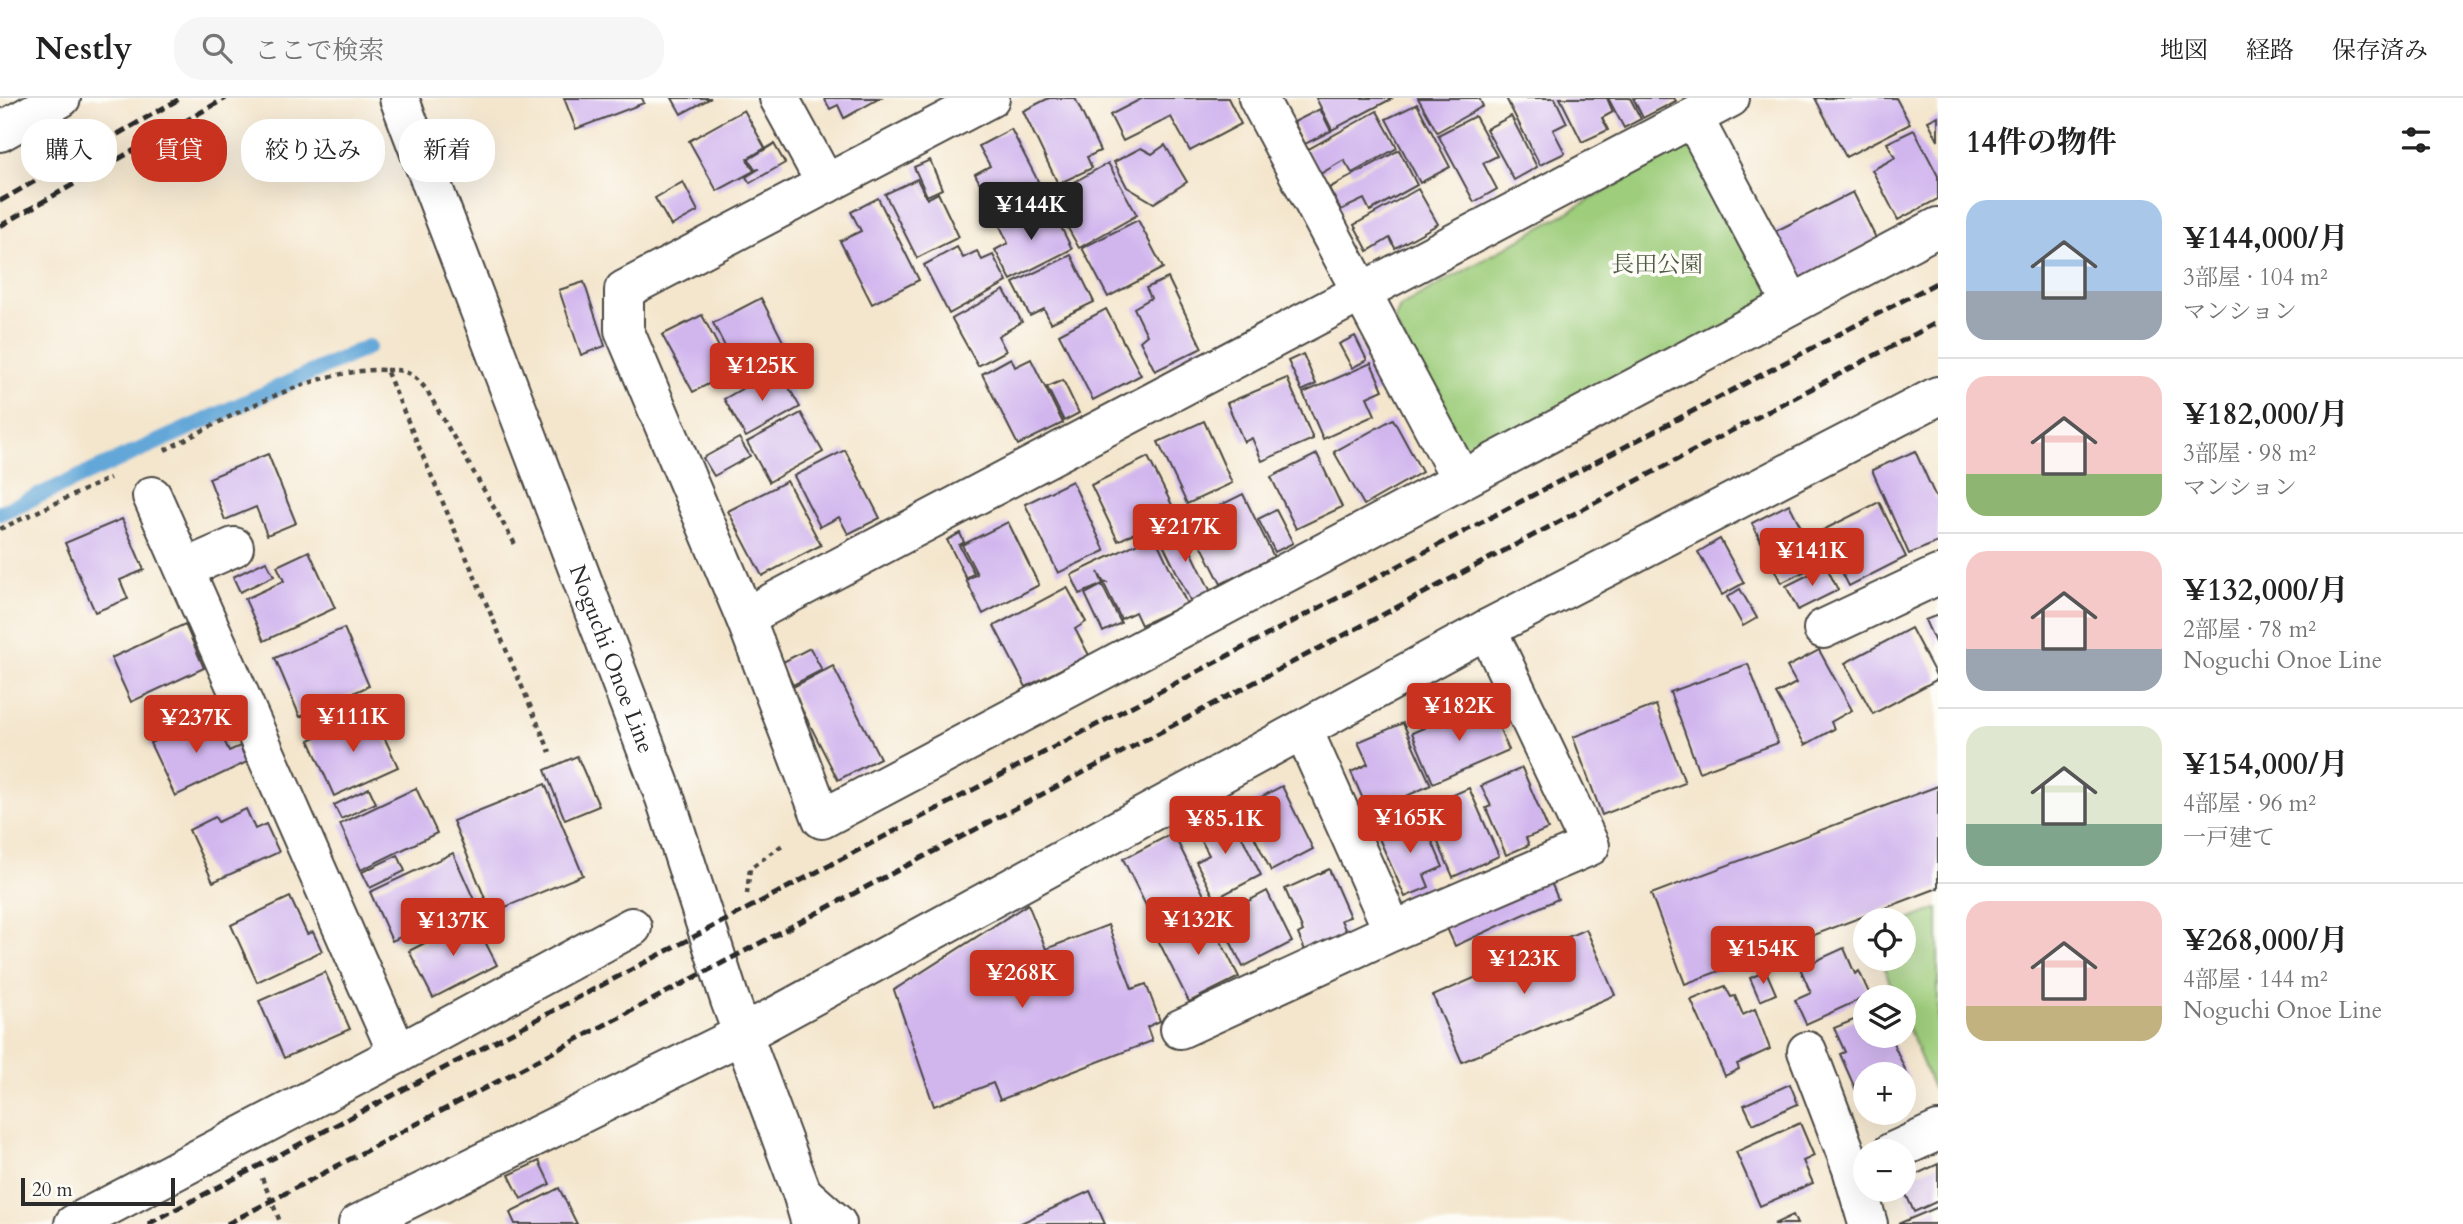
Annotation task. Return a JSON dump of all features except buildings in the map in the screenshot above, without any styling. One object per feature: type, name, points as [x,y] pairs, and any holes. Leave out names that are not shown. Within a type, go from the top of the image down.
[{"type":"street","points":[[0,132],[61,98]]},
{"type":"street","name":"Noguchi Onoe Line","points":[[399,98],[665,798],[743,1034],[806,1209]]},
{"type":"street","points":[[779,98],[815,164]]},
{"type":"street","points":[[990,98],[815,164],[624,290],[624,330],[745,617],[822,819],[1938,227]]},
{"type":"street","points":[[1258,98],[1461,479]]},
{"type":"street","points":[[745,617],[1730,98]]},
{"type":"street","points":[[1693,117],[1792,304]]},
{"type":"street","points":[[358,1224],[743,1034],[1487,629],[1938,396]]},
{"type":"street","points":[[152,496],[398,1054]]},
{"type":"street","points":[[186,568],[234,547]]},
{"type":"street","points":[[1823,629],[1938,575]]},
{"type":"street","points":[[1180,1029],[1393,931],[1590,846],[1487,629]]},
{"type":"street","points":[[1303,730],[1393,931]]},
{"type":"street","points":[[74,1224],[398,1054],[632,927]]},
{"type":"street","points":[[1807,1051],[1853,1153]]},
{"type":"street","points":[[1916,1141],[1938,1131]]},
{"type":"street","points":[[1865,1202],[1868,1224]]},
{"type":"street","points":[[806,1209],[837,1224]]},
{"type":"path","points":[[162,452],[286,392],[344,373],[365,369],[402,369],[414,374],[426,388],[520,550]]},
{"type":"path","points":[[386,370],[550,752]]},
{"type":"path","points":[[0,529],[113,477]]},
{"type":"path","points":[[746,898],[750,868],[822,819]]},
{"type":"green space","name":"長田公園","points":[[1694,141],[1778,301],[1479,457],[1461,444],[1394,321],[1400,307]]},
{"type":"green space","points":[[1938,908],[1938,1086],[1933,1088],[1916,1047],[1916,985],[1891,985],[1885,971],[1916,971],[1916,917]]},
{"type":"waterway","points":[[0,513],[368,347]]},
{"type":"railway","points":[[0,201],[181,98]]},
{"type":"railway","points":[[0,226],[226,98]]},
{"type":"railway","points":[[148,1224],[1938,282]]},
{"type":"railway","points":[[227,1224],[1938,322]]}]
